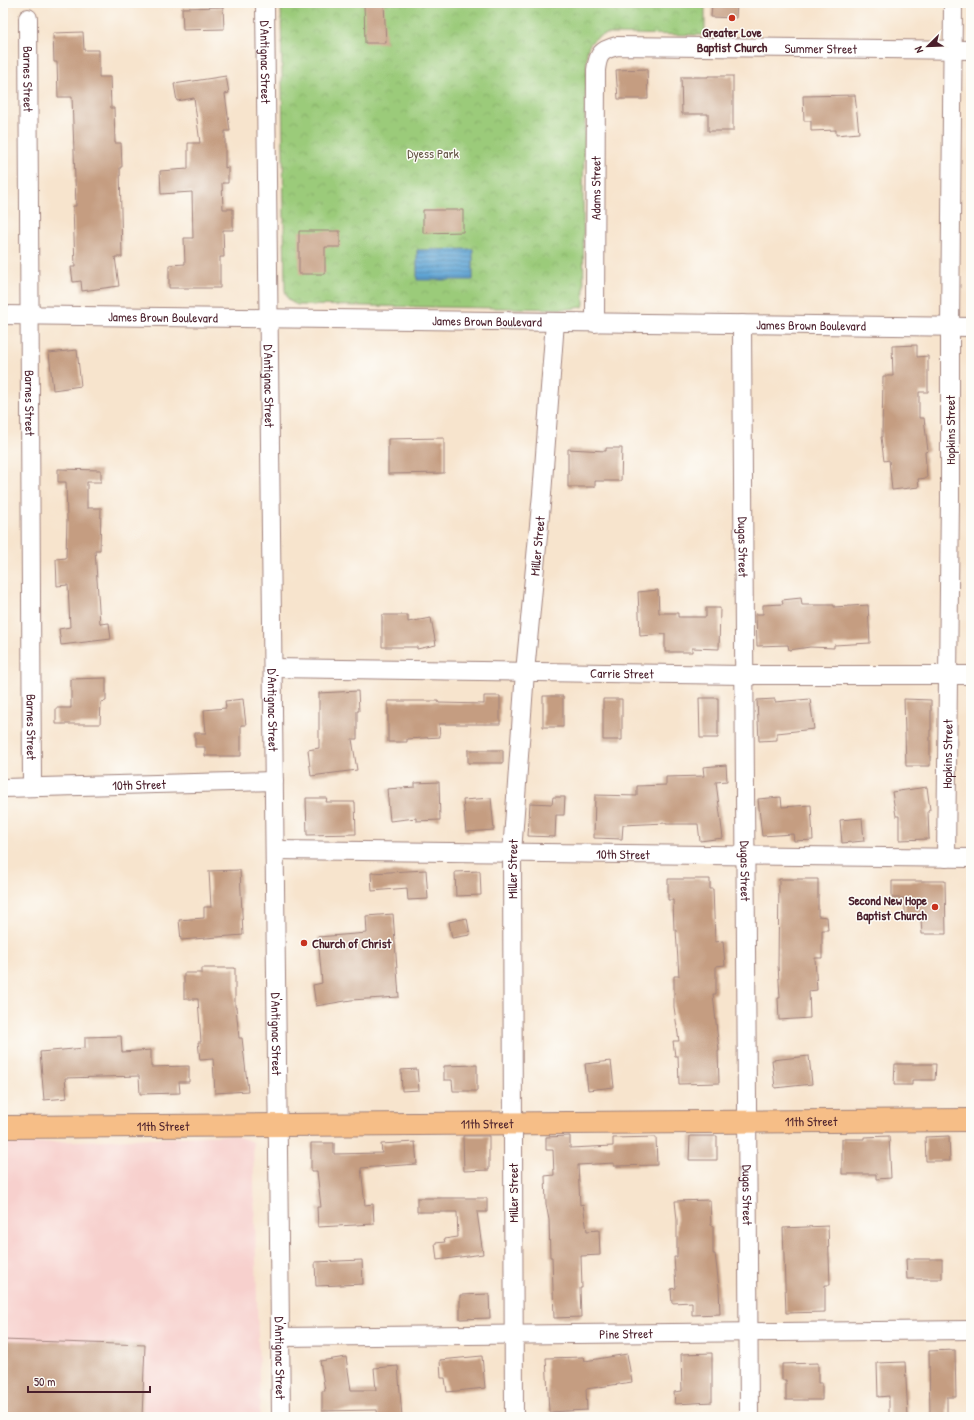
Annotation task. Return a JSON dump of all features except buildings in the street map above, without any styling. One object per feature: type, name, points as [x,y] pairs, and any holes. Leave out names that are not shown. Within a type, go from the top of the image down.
[{"type":"main road","name":"11th Street","points":[[3,1127],[971,1120]]},
{"type":"street","name":"D'Antignac Street","points":[[265,3],[281,1417]]},
{"type":"street","name":"Hopkins Street","points":[[946,858],[954,3]]},
{"type":"street","name":"Barnes Street","points":[[28,18],[32,787]]},
{"type":"street","name":"Summer Street","points":[[601,53],[607,49],[617,46],[971,50]]},
{"type":"street","name":"Adams Street","points":[[595,322],[596,70],[597,60],[601,53]]},
{"type":"street","name":"James Brown Boulevard","points":[[3,315],[971,327]]},
{"type":"street","name":"Miller Street","points":[[514,1417],[512,853],[525,672],[542,494],[555,322]]},
{"type":"street","name":"Dugas Street","points":[[742,324],[750,1417]]},
{"type":"street","name":"Carrie Street","points":[[273,668],[744,675],[971,675]]},
{"type":"street","name":"10th Street","points":[[3,788],[274,781]]},
{"type":"street","name":"10th Street","points":[[275,850],[971,858]]},
{"type":"street","name":"Pine Street","points":[[280,1337],[971,1330]]},
{"type":"shaded area","points":[[233,1135],[253,1142],[260,1417],[3,1417],[3,1144]]},
{"type":"green space","name":"Dyess Park","points":[[281,3],[705,3],[705,35],[607,34],[600,36],[589,45],[587,52],[583,193],[583,307],[569,309],[298,305],[289,300],[285,290]]},
{"type":"water","points":[[473,249],[473,280],[417,280],[417,250]]},
{"type":"place","name":"Greater Love Baptist Church","points":[[732,18]]},
{"type":"place","name":"Second New Hope Baptist Church","points":[[935,907]]},
{"type":"place","name":"Church of Christ","points":[[304,943]]}]
